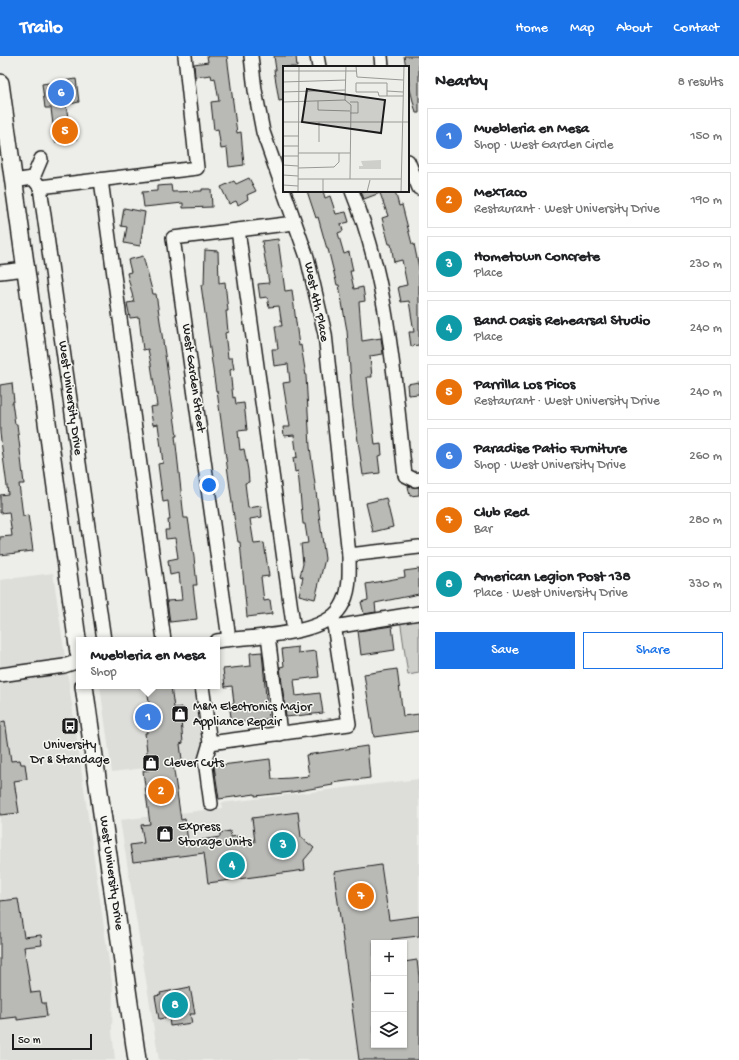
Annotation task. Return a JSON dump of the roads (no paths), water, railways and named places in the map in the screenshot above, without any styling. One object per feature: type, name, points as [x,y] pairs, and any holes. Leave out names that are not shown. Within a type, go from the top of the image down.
[{"type":"main road","name":"West University Drive","points":[[0,83],[77,637]]},
{"type":"main road","name":"West University Drive","points":[[84,689],[137,1060]]},
{"type":"street","points":[[13,181],[36,182],[101,180],[198,168],[185,56]]},
{"type":"street","name":"West 4th Place","points":[[251,56],[255,90],[263,132],[283,191]]},
{"type":"street","points":[[317,56],[319,66]]},
{"type":"street","points":[[381,56],[382,66]]},
{"type":"street","points":[[36,182],[41,159]]},
{"type":"street","points":[[409,163],[419,188]]},
{"type":"street","points":[[101,180],[164,637]]},
{"type":"street","name":"West University Drive","points":[[36,182],[104,637]]},
{"type":"street","name":"West 4th Place","points":[[283,192],[307,257],[325,334],[350,578],[346,595],[334,622]]},
{"type":"street","points":[[352,192],[373,253],[383,293],[390,334],[405,475],[415,480],[419,479]]},
{"type":"street","name":"West Garden Street","points":[[223,640],[173,238],[294,223]]},
{"type":"street","points":[[238,230],[294,631]]},
{"type":"street","points":[[0,272],[26,269]]},
{"type":"street","points":[[348,555],[419,547]]},
{"type":"street","points":[[223,640],[294,631],[334,622],[419,613]]},
{"type":"street","points":[[210,743],[349,724],[334,622]]},
{"type":"street","points":[[268,635],[280,734]]},
{"type":"street","points":[[0,675],[64,666],[76,662]]},
{"type":"street","points":[[202,689],[210,743],[205,760],[211,804]]},
{"type":"place","name":"Paradise Patio Furniture","points":[[61,93]]},
{"type":"place","name":"Parrilla Los Picos","points":[[65,131]]},
{"type":"place","name":"M&M Electronics Major Appliance Repair","points":[[180,714]]},
{"type":"place","name":"Muebleria en Mesa","points":[[148,717]]},
{"type":"place","name":"University Dr & Standage","points":[[70,726]]},
{"type":"place","name":"Clever Cuts","points":[[151,763]]},
{"type":"place","name":"MexTaco","points":[[161,791]]},
{"type":"place","name":"Express Storage Units","points":[[165,834]]},
{"type":"place","name":"Hometown Concrete","points":[[283,845]]},
{"type":"place","name":"Band Oasis Rehearsal Studio","points":[[232,865]]},
{"type":"place","name":"Club Red","points":[[361,896]]},
{"type":"place","name":"American Legion Post 138","points":[[175,1005]]}]
